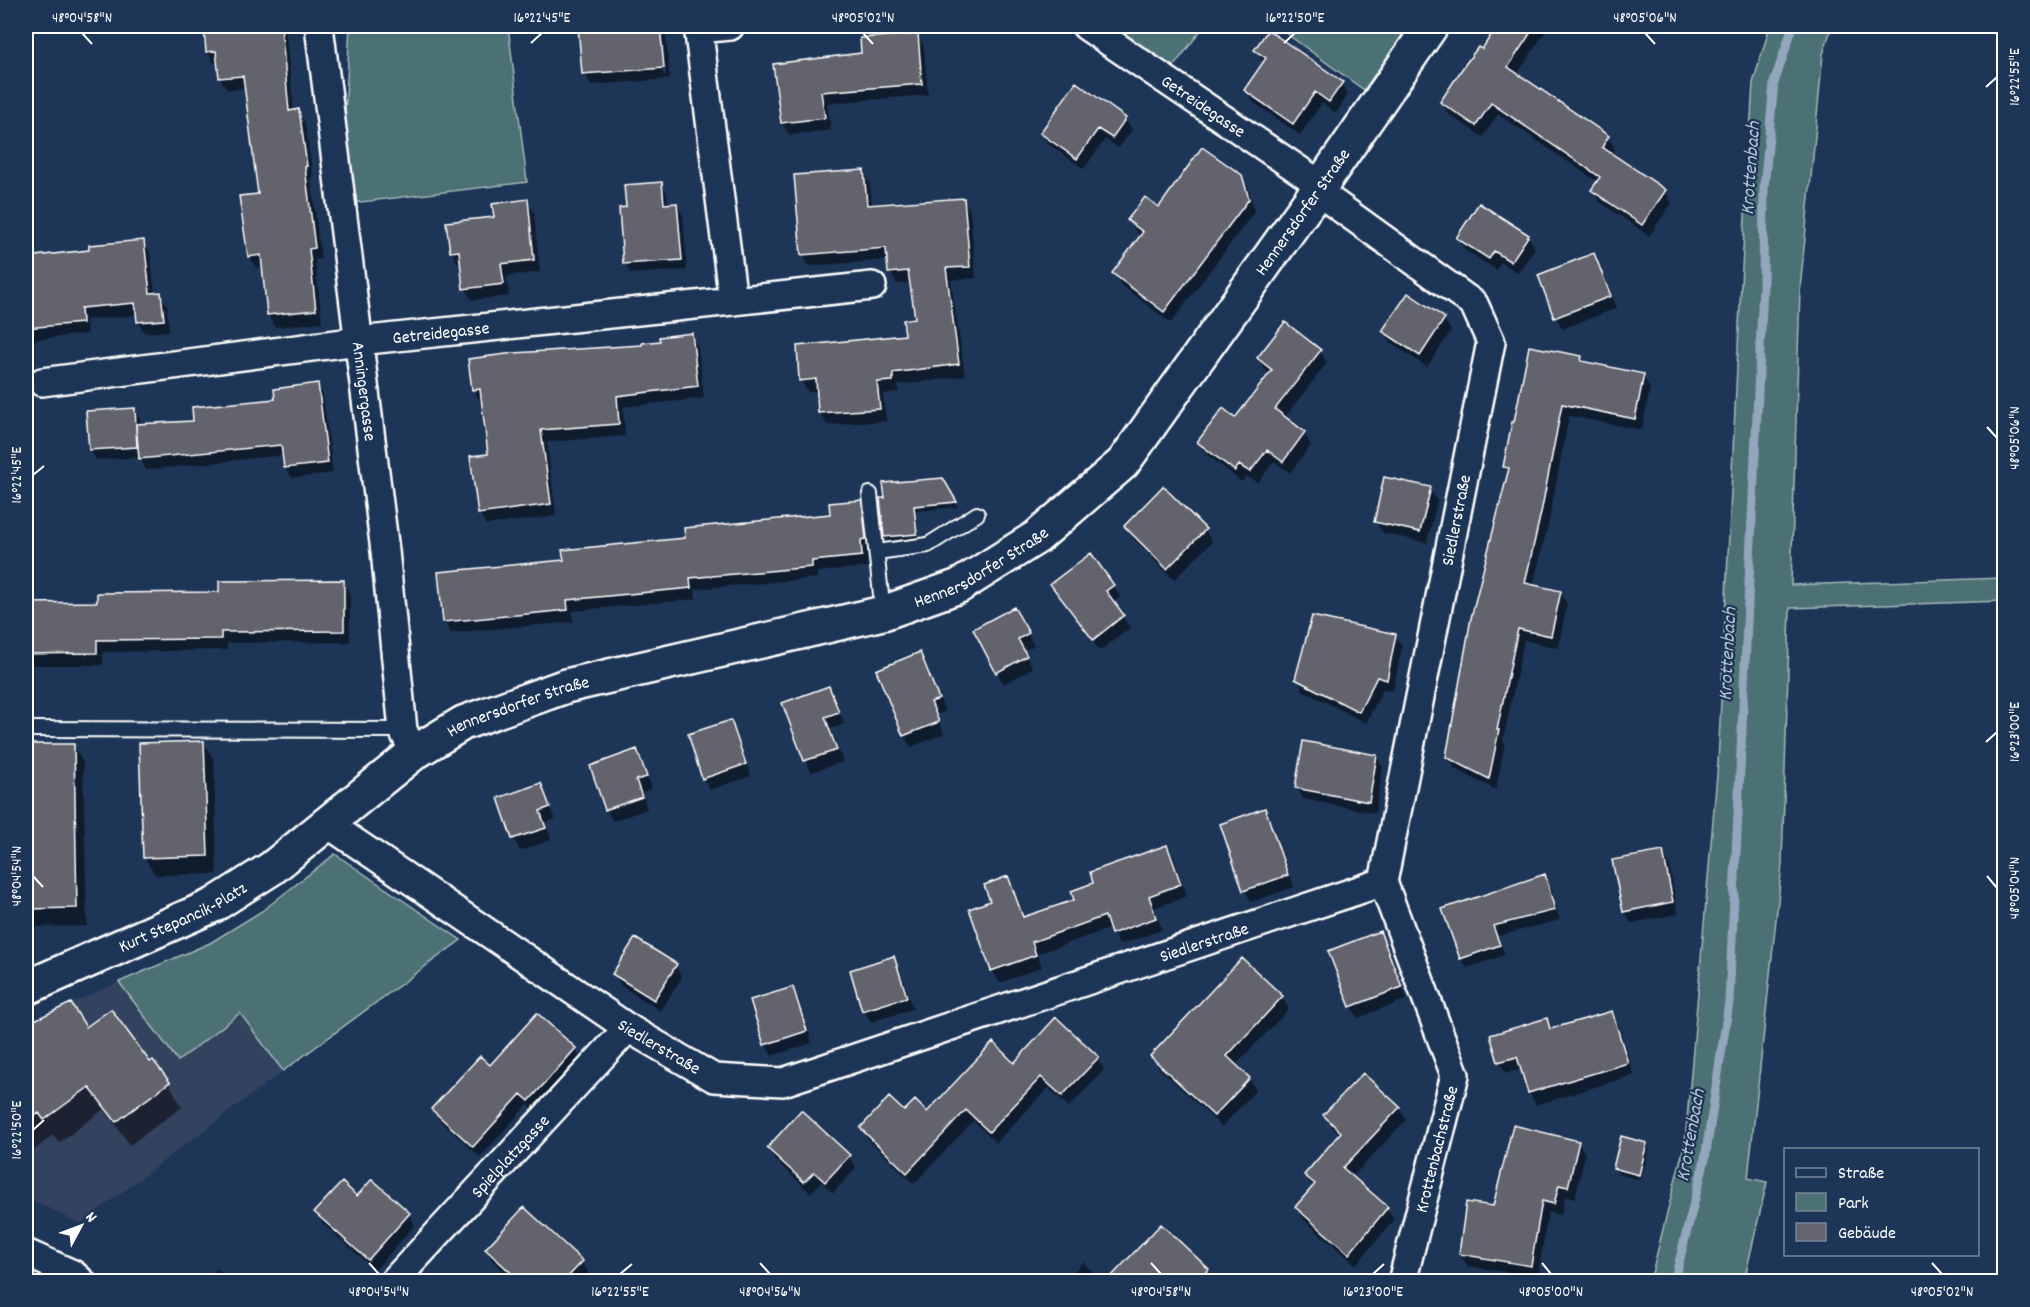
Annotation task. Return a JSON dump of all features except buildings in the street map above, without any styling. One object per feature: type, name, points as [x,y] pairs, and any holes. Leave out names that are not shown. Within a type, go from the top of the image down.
[{"type":"street","name":"Anningergasse","points":[[319,26],[409,741]]},
{"type":"street","points":[[730,26],[698,27],[733,301]]},
{"type":"street","name":"Getreidegasse","points":[[1086,26],[1319,188]]},
{"type":"street","name":"Hennersdorfer Straße","points":[[328,824],[409,741],[566,686],[883,613],[959,586],[1037,537],[1123,463],[1431,26]]},
{"type":"street","name":"Siedlerstraße","points":[[328,824],[628,1028],[714,1078],[783,1082],[1383,882],[1491,342],[1474,304],[1319,188]]},
{"type":"street","name":"Getreidegasse","points":[[42,382],[359,341],[872,286]]},
{"type":"street","name":"Kurt Stepancik-Platz","points":[[26,988],[214,905],[272,868],[328,824]]},
{"type":"street","name":"Krottenbachstraße","points":[[1383,882],[1455,1075],[1402,1281]]},
{"type":"street","name":"Spielplatzgasse","points":[[393,1281],[628,1028]]},
{"type":"street","points":[[26,1253],[74,1274],[82,1281]]},
{"type":"lane","points":[[870,494],[883,613]]},
{"type":"lane","points":[[877,552],[928,545],[977,514]]},
{"type":"lane","points":[[26,729],[409,741]]},
{"type":"shaded area","points":[[119,982],[178,1061],[240,1013],[283,1071],[80,1224],[26,1197],[26,1024]]},
{"type":"green space","points":[[350,26],[508,26],[527,182],[353,203],[344,131]]},
{"type":"green space","points":[[1106,26],[1204,26],[1171,70]]},
{"type":"green space","points":[[1276,26],[1409,26],[1364,90]]},
{"type":"green space","points":[[1770,26],[1832,26],[1823,54],[1800,289],[1791,585],[2004,578],[2004,601],[1790,608],[1782,864],[1748,1178],[1767,1182],[1744,1281],[1650,1281],[1685,1142],[1718,763],[1753,83]]},
{"type":"green space","points":[[335,854],[461,940],[283,1071],[240,1013],[178,1061],[119,982],[210,943],[262,911]]},
{"type":"waterway","name":"Krottenbach","points":[[1674,1282],[1705,1159],[1729,1002],[1763,287],[1764,188],[1774,83],[1793,26]]}]
